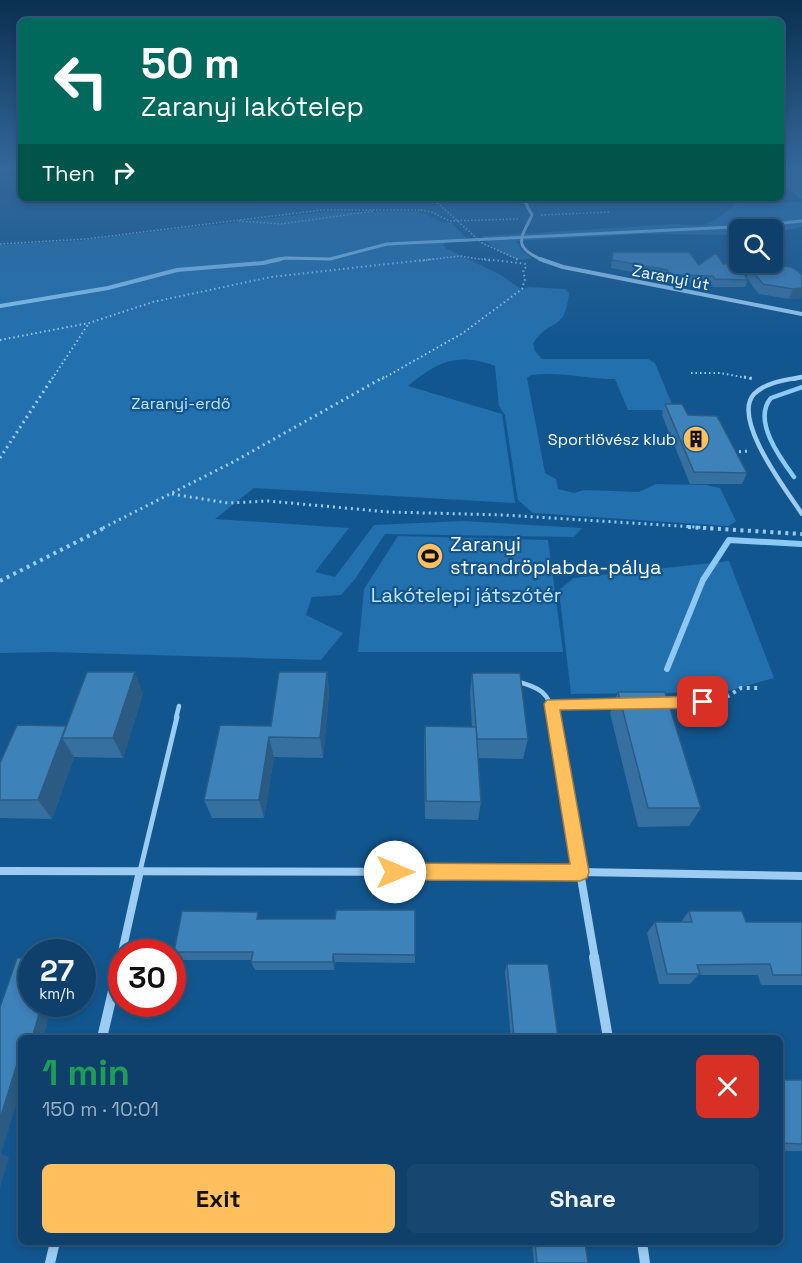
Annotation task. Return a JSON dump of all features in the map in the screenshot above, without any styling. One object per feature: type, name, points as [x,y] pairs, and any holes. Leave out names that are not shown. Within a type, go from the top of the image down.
[{"type":"street","name":"Zaranyi út","points":[[526,226],[521,234],[522,241],[527,251],[540,260],[563,267],[802,314]]},
{"type":"street","points":[[802,377],[776,382],[761,389],[751,399],[746,413],[750,429],[762,451],[802,514]]},
{"type":"street","points":[[0,871],[580,872],[802,876]]},
{"type":"street","points":[[125,939],[140,872]]},
{"type":"street","points":[[580,872],[607,1035]]},
{"type":"street","points":[[103,1035],[108,1012]]},
{"type":"street","points":[[50,1263],[54,1245]]},
{"type":"street","points":[[642,1245],[645,1263]]},
{"type":"lane","points":[[505,681],[538,687],[552,704],[580,872]]},
{"type":"lane","points":[[657,703],[703,702]]},
{"type":"lane","points":[[552,704],[622,704]]},
{"type":"lane","points":[[140,872],[179,706]]},
{"type":"path","points":[[0,244],[86,239],[188,226]]},
{"type":"path","points":[[461,226],[481,244]]},
{"type":"path","points":[[0,340],[89,323],[153,302],[271,277],[460,256],[477,257],[501,264],[530,264],[523,270],[525,279],[522,289],[463,333],[235,461],[0,581]]},
{"type":"path","points":[[0,458],[89,323]]},
{"type":"path","points":[[691,373],[720,373],[776,382]]},
{"type":"path","points":[[726,452],[762,451]]},
{"type":"path","points":[[171,494],[228,503],[268,501],[389,512],[504,515],[802,534]]},
{"type":"path","points":[[703,702],[720,701],[741,688],[760,688]]},
{"type":"green space","name":"Zaranyi-erdő","points":[[206,226],[455,226],[466,238],[462,241],[447,241],[443,245],[447,249],[499,274],[521,289],[529,287],[565,289],[569,293],[567,306],[560,320],[545,330],[533,344],[535,351],[542,359],[648,359],[655,363],[676,414],[664,414],[662,410],[628,410],[615,379],[552,374],[531,375],[527,378],[545,473],[556,479],[558,489],[574,493],[584,490],[639,492],[656,484],[706,485],[720,488],[736,521],[729,526],[533,513],[518,500],[505,415],[499,406],[495,366],[482,362],[458,360],[438,365],[408,386],[502,414],[515,503],[254,488],[215,519],[349,528],[315,572],[335,577],[374,525],[463,521],[582,528],[574,537],[385,534],[355,579],[341,595],[312,597],[306,615],[343,633],[321,660],[50,652],[0,653],[0,245],[78,241]]},
{"type":"green space","points":[[645,226],[729,226],[729,235],[643,234],[516,241],[522,251],[532,258],[526,259],[512,257],[492,246],[482,236]]},
{"type":"green space","points":[[783,226],[802,227],[783,231]]},
{"type":"green space","name":"Lakótelepi játszótér","points":[[398,536],[548,540],[563,652],[358,652],[364,589]]},
{"type":"green space","points":[[729,561],[774,678],[724,692],[571,694],[559,590],[574,578]]},
{"type":"building","points":[[613,252],[689,252],[699,265],[716,253],[723,264],[729,264],[729,273],[743,273],[748,280],[670,275],[667,270],[612,260]]},
{"type":"building","points":[[783,266],[791,267],[802,275],[802,288],[793,289],[763,284],[754,273],[783,273]]},
{"type":"building","name":"Sportlövész klub","points":[[665,404],[682,404],[688,415],[717,416],[747,473],[694,472]]},
{"type":"building","points":[[87,672],[135,672],[113,738],[62,738]]},
{"type":"building","points":[[279,672],[327,672],[320,738],[269,737],[259,800],[204,800],[220,725],[271,726]]},
{"type":"building","points":[[472,673],[520,673],[528,739],[477,739]]},
{"type":"building","points":[[618,692],[665,692],[701,808],[648,808]]},
{"type":"building","points":[[17,725],[66,726],[38,800],[0,800],[0,763]]},
{"type":"building","points":[[425,726],[476,727],[481,802],[426,801]]},
{"type":"building","points":[[336,910],[415,910],[415,955],[333,954],[333,962],[251,962],[253,952],[186,952],[186,939],[177,939],[182,911],[258,912],[257,919],[335,919]]},
{"type":"building","points":[[689,911],[742,911],[746,922],[802,922],[802,975],[773,975],[770,964],[697,965],[700,974],[667,974],[655,922],[692,922]]},
{"type":"building","points":[[18,958],[18,1017],[38,1017],[33,1035],[18,1035],[18,1061],[0,1119],[0,1007]]},
{"type":"building","points":[[507,964],[548,964],[558,1035],[514,1035]]},
{"type":"building","points":[[783,1080],[802,1080],[802,1144],[783,1143]]},
{"type":"building","points":[[535,1245],[585,1245],[588,1263],[537,1263]]},
{"type":"waterway","points":[[274,261],[285,258],[330,259],[387,244],[754,226]]},
{"type":"waterway","points":[[0,306],[108,288],[177,270],[263,263],[280,259]]},
{"type":"waterway","points":[[794,477],[770,439],[765,417],[766,407],[771,398],[802,387]]},
{"type":"waterway","points":[[667,669],[703,580],[729,540],[802,544]]},
{"type":"place","name":"Sportlövész klub","points":[[696,439]]},
{"type":"place","name":"Zaranyi strandröplabda-pálya","points":[[430,556]]},
{"type":"route","points":[[395,872],[580,872],[552,704],[703,702]]}]
